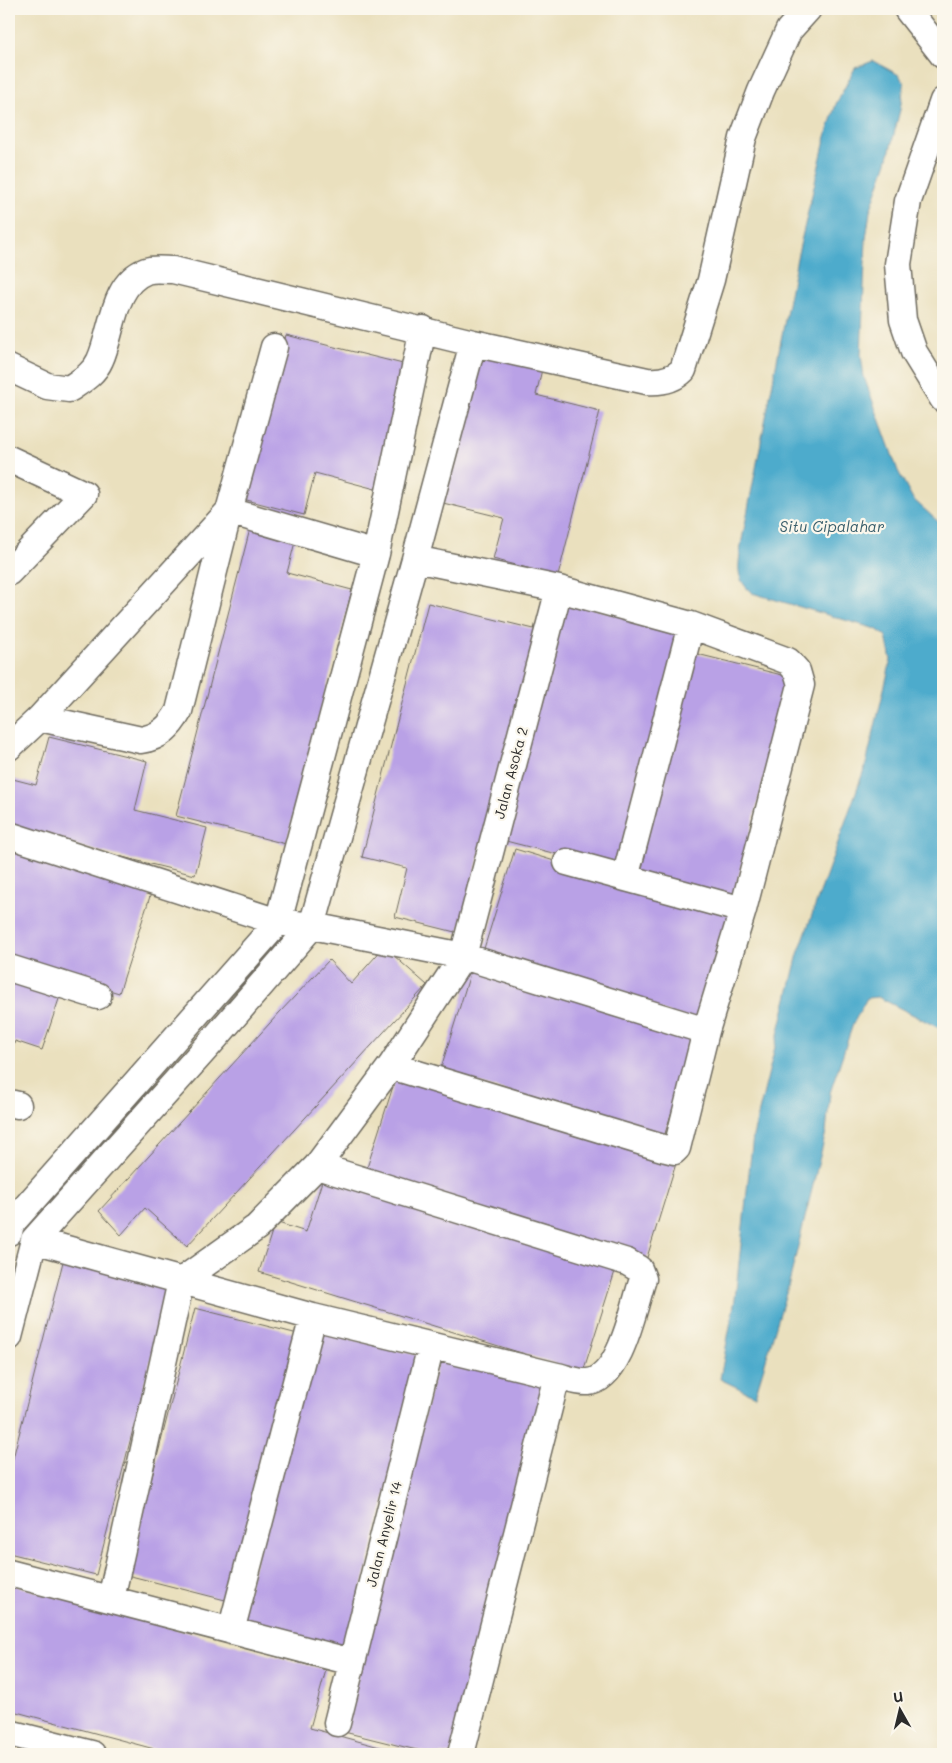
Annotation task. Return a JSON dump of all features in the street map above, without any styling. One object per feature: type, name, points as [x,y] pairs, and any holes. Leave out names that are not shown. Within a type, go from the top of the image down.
[{"type":"street","points":[[9,368],[47,386],[69,389],[88,376],[100,362],[122,294],[131,280],[148,270],[173,270],[473,343],[647,381],[657,382],[677,376],[683,370],[711,280],[742,138],[760,91],[789,30],[808,9]]},
{"type":"street","points":[[907,9],[943,56]]},
{"type":"street","points":[[943,101],[934,157],[908,201],[898,264],[903,320],[914,352],[943,399]]},
{"type":"street","points":[[9,1226],[278,922],[376,554],[423,330]]},
{"type":"street","points":[[9,1337],[34,1240],[222,1031],[312,926],[415,559],[473,343]]},
{"type":"street","points":[[40,718],[141,740],[156,738],[173,722],[179,711],[229,511],[274,347]]},
{"type":"street","points":[[9,459],[84,494],[9,572]]},
{"type":"street","points":[[229,511],[376,554]]},
{"type":"street","points":[[9,748],[40,718],[229,511]]},
{"type":"street","points":[[392,1066],[674,1151],[679,1144],[706,1031],[743,910],[801,685],[797,671],[788,661],[691,625],[559,589],[415,559]]},
{"type":"street","name":"Jalan Asoka 2","points":[[181,1281],[257,1227],[318,1166],[392,1066],[463,956],[559,589]]},
{"type":"street","points":[[625,878],[691,625]]},
{"type":"street","points":[[9,835],[278,922],[312,926],[463,956],[706,1031]]},
{"type":"street","points":[[567,862],[743,910]]},
{"type":"street","points":[[9,968],[98,996]]},
{"type":"street","points":[[34,1240],[313,1317],[557,1376],[589,1382],[606,1374],[618,1356],[643,1279],[638,1269],[627,1262],[318,1166]]},
{"type":"street","points":[[110,1599],[181,1281]]},
{"type":"street","points":[[231,1631],[313,1317]]},
{"type":"street","name":"Jalan Anyelir 14","points":[[337,1723],[431,1346]]},
{"type":"street","points":[[461,1754],[557,1376]]},
{"type":"street","points":[[9,1574],[352,1662]]},
{"type":"street","points":[[9,1733],[92,1754]]},
{"type":"water","name":"Situ Cipalahar","points":[[873,61],[899,75],[904,83],[900,110],[887,162],[870,211],[866,239],[861,355],[864,377],[898,471],[913,499],[943,526],[943,1030],[878,997],[867,998],[853,1024],[830,1093],[826,1132],[789,1283],[755,1396],[720,1379],[735,1299],[753,1136],[798,954],[866,764],[891,660],[886,636],[876,629],[752,593],[740,577],[739,559],[797,258],[826,136],[836,104],[855,68]]},
{"type":"building","points":[[286,335],[411,366],[379,490],[315,473],[304,515],[243,499]]},
{"type":"building","points":[[482,350],[543,365],[536,395],[600,411],[558,576],[493,559],[504,518],[443,503]]},
{"type":"building","points":[[251,525],[296,538],[287,573],[352,590],[286,844],[176,816]]},
{"type":"building","points":[[560,600],[686,632],[623,871],[498,839]]},
{"type":"building","points":[[428,603],[538,630],[459,933],[395,917],[407,868],[362,857]]},
{"type":"building","points":[[689,652],[790,677],[733,899],[632,873]]},
{"type":"building","points":[[49,737],[147,761],[135,810],[207,828],[195,875],[9,829],[9,778],[36,785]]},
{"type":"building","points":[[9,842],[153,887],[119,993],[9,959]]},
{"type":"building","points":[[515,849],[738,917],[705,1024],[482,955]]},
{"type":"building","points":[[384,947],[427,985],[187,1246],[145,1208],[121,1235],[99,1211],[280,1012],[329,960],[351,984]]},
{"type":"building","points":[[473,964],[696,1034],[663,1140],[440,1071]]},
{"type":"building","points":[[9,977],[61,993],[42,1050],[15,1041],[9,1060]]},
{"type":"building","points":[[398,1071],[678,1157],[645,1264],[364,1177]]},
{"type":"building","points":[[324,1175],[617,1265],[583,1372],[259,1272],[275,1222],[306,1232]]},
{"type":"building","points":[[65,1254],[171,1280],[96,1575],[9,1553],[9,1474]]},
{"type":"building","points":[[195,1308],[302,1335],[233,1602],[127,1575]]},
{"type":"building","points":[[314,1330],[421,1356],[346,1651],[239,1624]]},
{"type":"building","points":[[440,1353],[546,1380],[451,1754],[433,1754],[344,1732]]},
{"type":"building","points":[[9,1584],[326,1670],[310,1728],[405,1754],[173,1754],[9,1710]]}]
